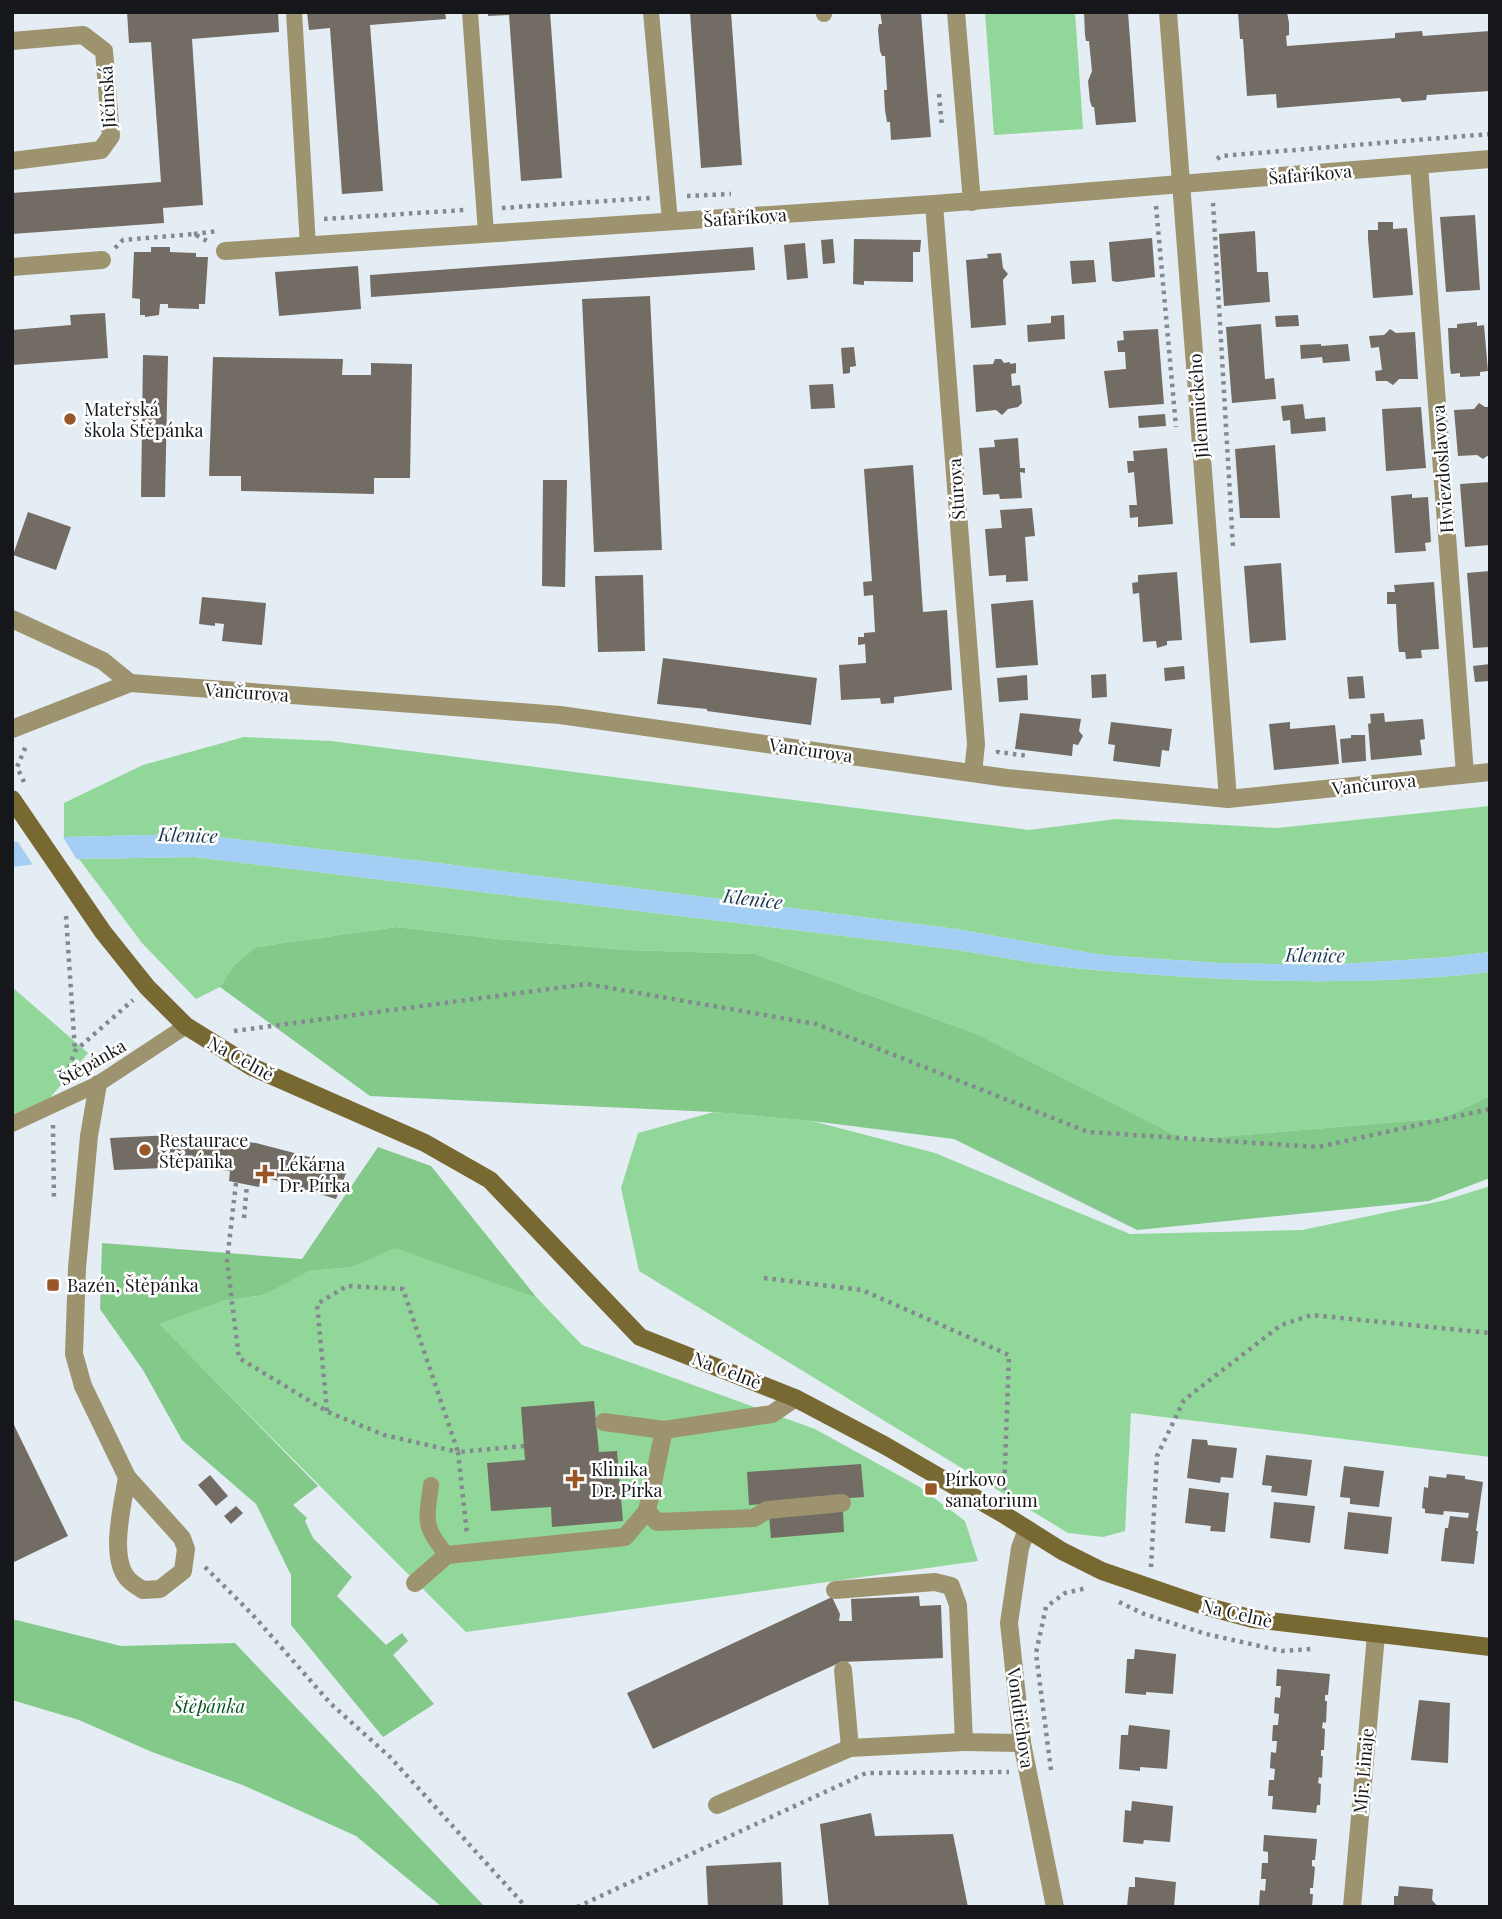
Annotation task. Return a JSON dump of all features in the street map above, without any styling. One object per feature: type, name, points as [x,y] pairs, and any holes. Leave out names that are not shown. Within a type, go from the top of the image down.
[{"type":"street","points":[[956,12],[972,202]]},
{"type":"street","name":"Jilemnického","points":[[1168,12],[1228,799]]},
{"type":"street","name":"Jičínská","points":[[12,41],[83,35],[104,51],[111,136],[101,150],[12,160]]},
{"type":"street","name":"Šafaříkova","points":[[225,251],[972,202],[1490,159]]},
{"type":"street","name":"Hwiezdoslavova","points":[[1419,165],[1465,774]]},
{"type":"street","name":"Štúrova","points":[[934,204],[976,744],[973,773]]},
{"type":"street","points":[[12,267],[102,260]]},
{"type":"street","points":[[12,619],[103,661],[131,683]]},
{"type":"street","name":"Vančurova","points":[[12,729],[131,683],[561,715],[973,773],[1228,799],[1490,772]]},
{"type":"street","name":"Na Celně","points":[[13,800],[103,932],[147,987],[186,1026],[252,1067],[425,1143],[490,1180],[640,1337],[795,1398],[884,1445],[1062,1551],[1102,1571],[1200,1605],[1253,1619],[1490,1647]]},
{"type":"street","points":[[98,1084],[86,1162],[77,1268],[74,1354],[83,1386],[127,1477],[182,1538],[186,1549],[183,1571],[160,1589],[143,1590],[127,1579],[117,1551],[127,1477]]},
{"type":"street","points":[[604,1422],[664,1430],[772,1414],[795,1398]]},
{"type":"street","points":[[415,1583],[447,1555],[625,1537],[647,1511],[664,1430]]},
{"type":"street","points":[[647,1511],[657,1522],[754,1518],[768,1510],[842,1503]]},
{"type":"street","name":"Vondřichova","points":[[1027,1530],[1020,1548],[1009,1623],[1021,1743],[1055,1907]]},
{"type":"street","points":[[835,1590],[935,1582],[951,1586],[958,1605],[964,1742]]},
{"type":"street","name":"Mjr. Linaje","points":[[1352,1907],[1376,1634]]},
{"type":"street","points":[[843,1670],[850,1748]]},
{"type":"street","points":[[718,1805],[850,1748],[964,1742],[1021,1743]]},
{"type":"lane","points":[[294,12],[308,246]]},
{"type":"lane","points":[[470,12],[486,233]]},
{"type":"lane","points":[[651,12],[670,221]]},
{"type":"lane","name":"Štěpánka","points":[[12,1124],[98,1084],[186,1026]]},
{"type":"lane","points":[[431,1485],[427,1514],[431,1535],[447,1555]]},
{"type":"path","points":[[1233,560],[1211,163],[1221,156],[1490,134]]},
{"type":"path","points":[[307,220],[735,194]]},
{"type":"path","points":[[102,260],[123,240],[219,231]]},
{"type":"path","points":[[194,234],[225,251]]},
{"type":"path","points":[[997,738],[998,752],[1037,758]]},
{"type":"path","points":[[26,786],[17,767],[26,745],[34,741]]},
{"type":"path","points":[[66,915],[75,1051]]},
{"type":"path","points":[[229,1032],[587,984],[817,1024],[1088,1132],[1318,1147],[1490,1109]]},
{"type":"path","points":[[236,1183],[227,1261],[239,1359],[328,1412],[384,1435],[458,1452],[524,1446]]},
{"type":"path","points":[[244,1219],[247,1184]]},
{"type":"path","points":[[764,1278],[862,1290],[1009,1355],[1003,1514]]},
{"type":"path","points":[[328,1412],[317,1304],[347,1286],[403,1289],[458,1452],[469,1552]]},
{"type":"path","points":[[1150,1587],[1157,1456],[1184,1400],[1281,1325],[1312,1315],[1490,1333]]},
{"type":"path","points":[[186,1549],[251,1614],[331,1704],[390,1757],[526,1907]]},
{"type":"path","points":[[577,1907],[866,1773],[1052,1772],[1036,1653],[1046,1607],[1065,1593],[1091,1587]]},
{"type":"green space","points":[[985,12],[1075,12],[1083,129],[994,135]]},
{"type":"green space","points":[[244,737],[331,741],[1029,830],[1116,819],[1277,828],[1490,806],[1490,952],[1327,965],[1219,963],[1102,955],[956,929],[193,834],[64,837],[64,803],[143,765]]},
{"type":"green space","points":[[195,857],[958,950],[1074,968],[1282,981],[1386,980],[1490,972],[1490,1096],[1443,1118],[1185,1140],[977,1034],[756,954],[626,950],[396,927],[256,947],[234,965],[220,987],[196,999],[142,943],[79,859]]},
{"type":"green space","points":[[396,927],[626,950],[756,954],[977,1034],[1185,1140],[1443,1118],[1490,1096],[1490,1178],[1429,1201],[1137,1230],[954,1139],[714,1112],[370,1096],[220,987],[234,965],[256,947]]},
{"type":"green space","points":[[12,987],[88,1053],[49,1099],[12,1115]]},
{"type":"green space","points":[[714,1112],[812,1121],[935,1153],[1130,1234],[1302,1230],[1446,1200],[1490,1186],[1490,1457],[1131,1413],[1125,1531],[1103,1537],[1068,1533],[639,1271],[621,1188],[638,1133]]},
{"type":"green space","points":[[378,1147],[431,1166],[537,1298],[395,1248],[352,1267],[310,1271],[264,1295],[223,1301],[159,1324],[318,1486],[293,1505],[307,1518],[305,1521],[313,1538],[352,1577],[337,1596],[386,1645],[402,1633],[408,1641],[393,1655],[434,1704],[383,1737],[291,1625],[291,1575],[256,1504],[182,1440],[143,1370],[100,1309],[102,1243],[302,1259]]},
{"type":"green space","points":[[395,1247],[537,1298],[582,1345],[815,1429],[918,1486],[965,1521],[978,1561],[466,1632],[158,1324],[223,1301],[264,1295],[310,1271],[352,1267]]},
{"type":"green space","name":"Štěpánka","points":[[12,1619],[121,1646],[235,1643],[485,1907],[442,1907],[356,1836],[245,1786],[152,1752],[79,1720],[12,1700]]},
{"type":"water","points":[[193,834],[956,929],[1102,955],[1219,963],[1327,965],[1490,952],[1490,972],[1334,981],[1126,973],[195,857],[79,859],[12,867],[12,842],[64,837]]},
{"type":"pier","points":[[61,834],[79,863],[35,868],[16,839]]},
{"type":"building","points":[[127,12],[278,12],[279,32],[192,39],[203,205],[163,208],[164,223],[12,234],[12,193],[161,182],[151,42],[129,43]]},
{"type":"building","points":[[307,12],[445,12],[446,19],[370,25],[383,191],[342,194],[330,28],[309,30]]},
{"type":"building","points":[[488,12],[550,12],[562,178],[521,181],[509,15],[488,16]]},
{"type":"building","points":[[690,12],[731,12],[742,165],[701,168]]},
{"type":"building","points":[[880,12],[921,12],[931,137],[891,140],[890,122],[887,122],[885,110],[885,56],[882,56],[880,51],[878,30],[879,24],[882,24]]},
{"type":"building","points":[[1084,12],[1128,12],[1136,122],[1096,125],[1094,107],[1090,101],[1088,81],[1092,71]]},
{"type":"building","points":[[1238,12],[1287,12],[1287,46],[1395,38],[1395,33],[1422,31],[1423,36],[1490,31],[1490,91],[1427,95],[1426,100],[1402,102],[1400,98],[1277,108],[1276,94],[1247,96]]},
{"type":"building","points":[[1475,215],[1480,290],[1446,292],[1440,217]]},
{"type":"building","points":[[1378,222],[1393,222],[1393,229],[1407,228],[1413,295],[1373,298],[1368,230],[1378,230]]},
{"type":"building","points":[[1255,231],[1257,272],[1268,272],[1270,302],[1224,306],[1219,234]]},
{"type":"building","points":[[1152,238],[1155,277],[1112,281],[1109,242]]},
{"type":"building","points":[[833,239],[835,263],[823,264],[821,240]]},
{"type":"building","points":[[854,239],[921,240],[920,252],[913,252],[913,282],[864,281],[864,285],[853,284]]},
{"type":"building","points":[[805,243],[808,278],[787,280],[784,245]]},
{"type":"building","points":[[151,247],[170,247],[170,252],[196,253],[196,257],[208,257],[205,304],[199,304],[199,309],[168,308],[168,304],[160,304],[159,315],[140,315],[140,299],[132,298],[134,252],[151,252]]},
{"type":"building","points":[[753,247],[755,270],[371,297],[370,275]]},
{"type":"building","points":[[1001,253],[1003,268],[1008,274],[1003,280],[1006,325],[971,328],[966,260],[988,258],[987,254]]},
{"type":"building","points":[[1094,260],[1096,282],[1072,284],[1070,261]]},
{"type":"building","points":[[358,266],[361,309],[279,316],[275,272]]},
{"type":"building","points":[[650,296],[662,550],[594,552],[582,299]]},
{"type":"building","points":[[105,313],[108,358],[12,365],[12,330],[71,325],[70,315]]},
{"type":"building","points":[[1064,315],[1065,339],[1028,342],[1027,325],[1051,323],[1051,316]]},
{"type":"building","points":[[1298,315],[1299,326],[1276,327],[1275,316]]},
{"type":"building","points":[[1477,322],[1477,326],[1484,325],[1488,371],[1480,372],[1480,376],[1460,377],[1460,373],[1451,374],[1448,328]]},
{"type":"building","points":[[1261,324],[1265,379],[1274,378],[1276,399],[1232,403],[1226,327]]},
{"type":"building","points":[[1158,329],[1164,404],[1109,408],[1104,371],[1126,369],[1125,352],[1118,352],[1117,341],[1124,340],[1123,331]]},
{"type":"building","points":[[1390,329],[1396,333],[1415,332],[1418,379],[1399,379],[1393,385],[1387,381],[1376,381],[1375,371],[1382,370],[1379,347],[1371,348],[1369,336],[1384,335]]},
{"type":"building","points":[[1348,344],[1350,361],[1323,363],[1322,357],[1301,359],[1300,345]]},
{"type":"building","points":[[854,347],[856,366],[850,367],[850,373],[843,374],[841,348]]},
{"type":"building","points":[[143,355],[168,356],[165,497],[141,497]]},
{"type":"building","points":[[213,357],[343,359],[342,375],[371,375],[371,363],[412,364],[410,478],[374,478],[374,494],[241,491],[241,476],[209,476]]},
{"type":"building","points":[[995,359],[1001,359],[1004,363],[1016,363],[1016,373],[1011,374],[1012,386],[1020,385],[1022,403],[1002,415],[996,410],[976,412],[973,365],[993,364]]},
{"type":"building","points":[[833,384],[835,408],[811,409],[809,385]]},
{"type":"building","points":[[1479,403],[1490,407],[1490,454],[1483,459],[1477,455],[1458,456],[1454,410],[1474,409]]},
{"type":"building","points":[[1303,404],[1305,419],[1325,417],[1326,431],[1291,434],[1290,420],[1283,421],[1281,406]]},
{"type":"building","points":[[1421,407],[1426,468],[1386,471],[1382,409]]},
{"type":"building","points":[[1165,414],[1166,426],[1139,428],[1138,416]]},
{"type":"building","points":[[1018,438],[1020,468],[1025,468],[1025,473],[1020,472],[1022,498],[1000,499],[999,494],[983,495],[979,448],[995,447],[994,440]]},
{"type":"building","points":[[1275,445],[1280,518],[1240,518],[1235,449]]},
{"type":"building","points":[[1167,448],[1173,524],[1138,527],[1138,517],[1130,518],[1129,505],[1137,505],[1134,472],[1128,473],[1127,461],[1134,461],[1133,451]]},
{"type":"building","points":[[913,465],[923,612],[947,610],[952,690],[894,697],[894,703],[881,704],[880,698],[841,700],[839,665],[866,663],[865,644],[858,645],[858,637],[864,637],[864,633],[875,632],[873,595],[864,596],[863,582],[872,581],[864,469]]},
{"type":"building","points":[[543,480],[567,480],[565,587],[542,586]]},
{"type":"building","points":[[1490,482],[1490,545],[1465,547],[1460,484]]},
{"type":"building","points":[[1412,494],[1412,498],[1428,497],[1431,542],[1425,543],[1426,551],[1395,553],[1391,496]]},
{"type":"building","points":[[1032,508],[1035,536],[1025,537],[1028,581],[1006,582],[1006,575],[989,576],[985,529],[1002,528],[1000,510]]},
{"type":"building","points":[[28,512],[71,527],[56,570],[13,555]]},
{"type":"building","points":[[1281,563],[1286,640],[1250,643],[1244,566]]},
{"type":"building","points":[[1490,571],[1490,647],[1473,648],[1467,573]]},
{"type":"building","points":[[1177,572],[1182,640],[1167,641],[1167,645],[1157,648],[1156,641],[1143,642],[1139,593],[1133,594],[1132,583],[1138,582],[1138,575]]},
{"type":"building","points":[[643,575],[645,651],[598,652],[595,576]]},
{"type":"building","points":[[1434,582],[1439,649],[1421,650],[1422,658],[1406,659],[1405,652],[1399,652],[1396,604],[1387,604],[1387,592],[1395,592],[1394,585]]},
{"type":"building","points":[[202,597],[266,603],[262,645],[222,641],[224,624],[199,624]]},
{"type":"building","points":[[1033,600],[1038,665],[996,668],[991,604]]},
{"type":"building","points":[[663,658],[817,678],[811,725],[657,704]]},
{"type":"building","points":[[1490,664],[1490,681],[1475,682],[1473,666]]},
{"type":"building","points":[[1184,666],[1185,679],[1165,681],[1164,668]]},
{"type":"building","points":[[1106,674],[1107,697],[1092,698],[1091,675]]},
{"type":"building","points":[[1027,675],[1028,700],[999,702],[997,678]]},
{"type":"building","points":[[1363,676],[1365,698],[1349,699],[1347,677]]},
{"type":"building","points":[[1020,713],[1081,719],[1079,731],[1083,736],[1078,745],[1073,744],[1072,756],[1015,749]]},
{"type":"building","points":[[1384,713],[1385,722],[1423,719],[1425,739],[1420,740],[1422,755],[1371,760],[1368,724],[1371,723],[1370,714]]},
{"type":"building","points":[[1111,722],[1172,729],[1169,751],[1162,750],[1160,767],[1113,761],[1115,745],[1108,744]]},
{"type":"building","points":[[1290,722],[1290,729],[1335,725],[1339,764],[1274,770],[1269,724]]},
{"type":"building","points":[[1351,735],[1365,735],[1366,761],[1342,763],[1340,739],[1351,738]]},
{"type":"building","points":[[172,1135],[256,1143],[325,1161],[347,1170],[336,1199],[261,1176],[259,1187],[229,1181],[230,1171],[189,1167],[114,1170],[110,1138]]},
{"type":"building","points":[[594,1401],[599,1452],[617,1451],[623,1521],[552,1527],[551,1507],[491,1511],[487,1463],[525,1460],[521,1407]]},
{"type":"building","points":[[12,1421],[68,1536],[12,1563]]},
{"type":"building","points":[[1192,1439],[1207,1440],[1208,1445],[1237,1448],[1233,1478],[1221,1477],[1220,1483],[1187,1478]]},
{"type":"building","points":[[1266,1455],[1312,1460],[1307,1496],[1271,1492],[1272,1486],[1262,1485]]},
{"type":"building","points":[[861,1464],[864,1497],[749,1505],[747,1472]]},
{"type":"building","points":[[1344,1466],[1384,1471],[1379,1507],[1350,1504],[1350,1498],[1340,1497]]},
{"type":"building","points":[[1447,1474],[1483,1482],[1474,1564],[1441,1561],[1445,1528],[1448,1528],[1450,1516],[1468,1518],[1469,1513],[1444,1511],[1443,1515],[1425,1513],[1422,1508],[1424,1487],[1428,1488],[1429,1476],[1446,1478]]},
{"type":"building","points":[[210,1475],[228,1496],[216,1506],[198,1485]]},
{"type":"building","points":[[1189,1488],[1229,1493],[1225,1532],[1210,1531],[1211,1526],[1185,1523]]},
{"type":"building","points":[[1274,1502],[1315,1506],[1310,1543],[1270,1538]]},
{"type":"building","points":[[236,1506],[243,1513],[231,1524],[224,1516]]},
{"type":"building","points":[[843,1511],[844,1532],[771,1538],[769,1516]]},
{"type":"building","points":[[1348,1512],[1392,1517],[1388,1554],[1344,1549]]},
{"type":"building","points":[[919,1596],[920,1606],[941,1605],[943,1658],[841,1662],[653,1749],[627,1693],[832,1597],[840,1614],[839,1621],[852,1621],[851,1599]]},
{"type":"building","points":[[1135,1649],[1176,1654],[1173,1694],[1125,1693],[1127,1659],[1134,1659]]},
{"type":"building","points":[[1277,1669],[1330,1674],[1328,1695],[1325,1695],[1326,1723],[1323,1722],[1322,1728],[1325,1729],[1324,1750],[1321,1750],[1322,1778],[1319,1777],[1318,1783],[1321,1784],[1320,1805],[1317,1805],[1316,1813],[1272,1809],[1273,1796],[1268,1796],[1269,1780],[1274,1780],[1275,1769],[1270,1768],[1271,1752],[1276,1753],[1277,1741],[1272,1741],[1273,1725],[1278,1725],[1279,1714],[1274,1713],[1275,1697],[1280,1698],[1281,1686],[1276,1686]]},
{"type":"building","points":[[1419,1700],[1450,1703],[1448,1763],[1411,1760]]},
{"type":"building","points":[[1129,1725],[1170,1730],[1167,1769],[1119,1769],[1121,1735],[1128,1735]]},
{"type":"building","points":[[1132,1801],[1173,1806],[1170,1842],[1123,1842],[1125,1810],[1131,1811]]},
{"type":"building","points":[[871,1813],[875,1836],[953,1834],[968,1907],[829,1907],[820,1824]]},
{"type":"building","points":[[1264,1835],[1317,1839],[1315,1860],[1312,1860],[1312,1866],[1315,1867],[1313,1888],[1310,1888],[1310,1894],[1313,1894],[1312,1907],[1259,1907],[1260,1890],[1265,1891],[1266,1879],[1261,1879],[1262,1863],[1268,1863],[1268,1852],[1263,1851]]},
{"type":"building","points":[[781,1862],[783,1907],[708,1907],[706,1866]]},
{"type":"building","points":[[1135,1877],[1176,1882],[1174,1907],[1127,1907],[1129,1887],[1135,1887]]},
{"type":"building","points":[[1399,1886],[1433,1889],[1432,1900],[1438,1907],[1394,1907],[1394,1896],[1398,1896]]},
{"type":"place","name":"Mateřská škola Štěpánka","points":[[70,419]]},
{"type":"place","name":"Restaurace Štěpánka","points":[[145,1150]]},
{"type":"place","name":"Lékárna Dr. Pírka","points":[[265,1174]]},
{"type":"place","name":"Bazén, Štěpánka","points":[[53,1285]]},
{"type":"place","name":"Klinika Dr. Pírka","points":[[575,1479]]},
{"type":"place","name":"Pírkovo sanatorium","points":[[931,1489]]},
{"type":"water label","name":"Klenice","points":[[188,834]]},
{"type":"water label","name":"Klenice","points":[[753,898]]},
{"type":"water label","name":"Klenice","points":[[1315,954]]}]
